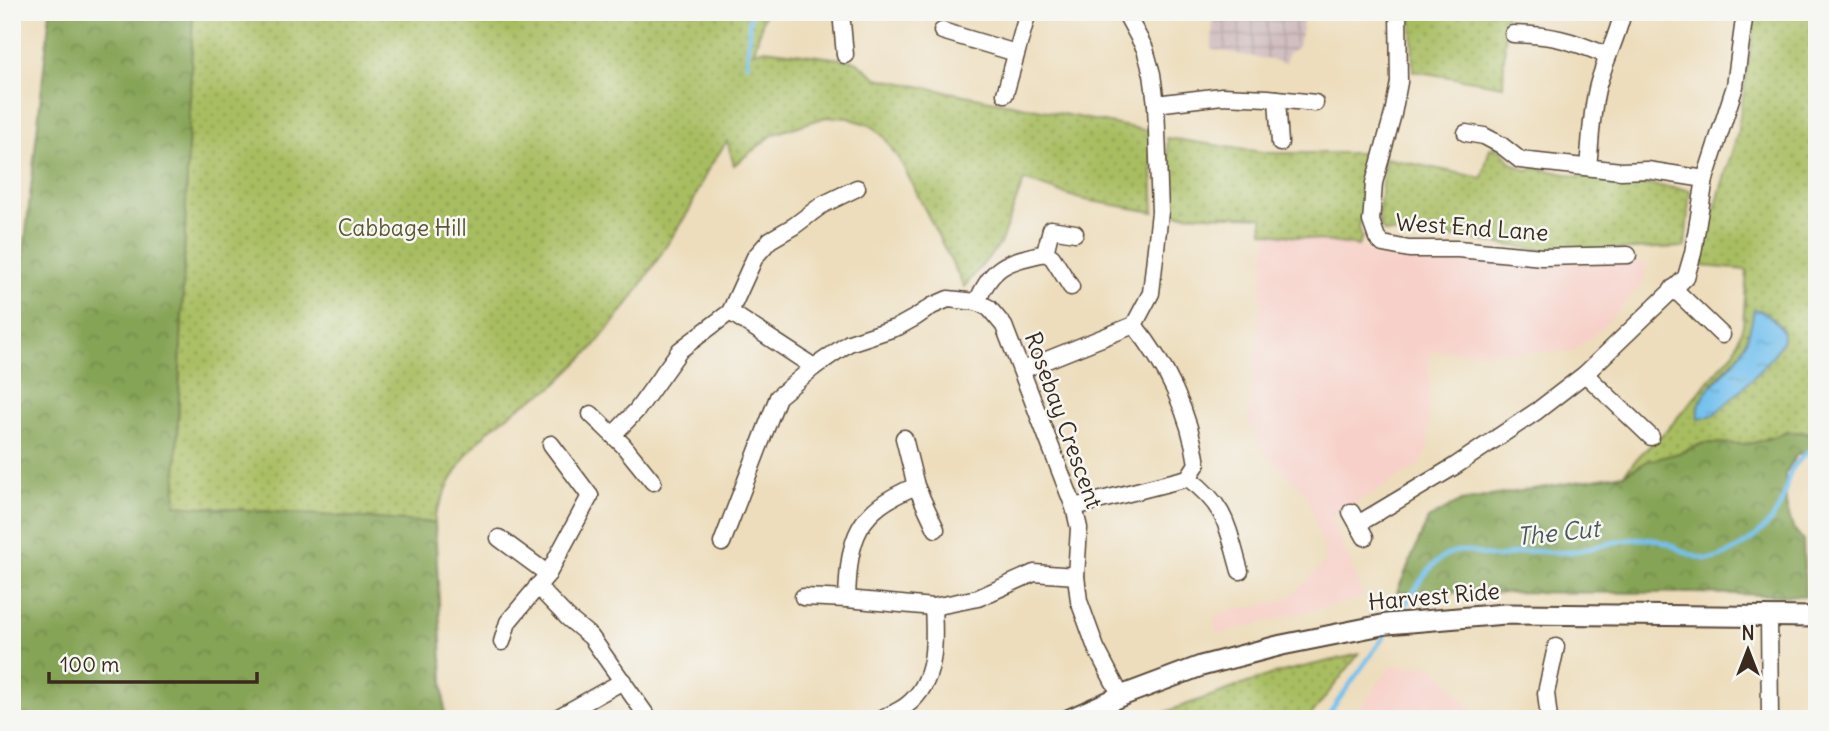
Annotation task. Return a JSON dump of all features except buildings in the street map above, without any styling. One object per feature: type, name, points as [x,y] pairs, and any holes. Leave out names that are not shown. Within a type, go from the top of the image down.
[{"type":"street","points":[[841,12],[845,55]]},
{"type":"street","points":[[1005,94],[1028,12]]},
{"type":"street","points":[[1022,370],[1134,325],[1150,292],[1160,212],[1156,104],[1145,49],[1125,12]]},
{"type":"street","name":"West End Lane","points":[[1398,12],[1399,82],[1374,183],[1371,221],[1377,238],[1383,244],[1409,249],[1458,249],[1542,257],[1628,255]]},
{"type":"street","points":[[1588,167],[1597,88],[1606,55],[1613,44],[1623,12]]},
{"type":"street","points":[[1358,524],[1455,466],[1537,411],[1585,374],[1686,277],[1693,253],[1705,179],[1735,86],[1745,12]]},
{"type":"street","points":[[942,31],[1016,53]]},
{"type":"street","points":[[1513,34],[1550,35],[1606,55]]},
{"type":"street","points":[[1156,104],[1222,96],[1315,103]]},
{"type":"street","points":[[1277,99],[1280,143]]},
{"type":"street","points":[[1466,133],[1484,136],[1520,160],[1621,171],[1647,170],[1705,179]]},
{"type":"street","points":[[613,435],[636,410],[680,351],[730,312],[755,257],[770,240],[822,205],[858,188]]},
{"type":"street","points":[[1045,253],[1051,229],[1075,233]]},
{"type":"street","points":[[722,543],[778,397],[814,367],[849,343],[898,327],[948,299],[977,302],[985,284],[1000,266],[1045,253],[1052,257],[1071,287]]},
{"type":"street","points":[[1673,288],[1722,335]]},
{"type":"street","name":"Rosebay Crescent","points":[[977,302],[989,309],[1004,326],[1074,507],[1079,528],[1076,576],[1079,601],[1096,648],[1121,696]]},
{"type":"street","points":[[730,312],[814,367]]},
{"type":"street","points":[[1074,507],[1188,478],[1197,464],[1193,435],[1159,358],[1134,325]]},
{"type":"street","points":[[1585,374],[1651,437]]},
{"type":"street","points":[[592,414],[653,482]]},
{"type":"street","points":[[904,439],[916,486],[936,530]]},
{"type":"street","points":[[502,642],[508,622],[542,580],[592,495],[551,444]]},
{"type":"street","points":[[1188,478],[1209,494],[1224,516],[1240,570]]},
{"type":"street","points":[[847,599],[848,560],[857,530],[894,495],[916,486]]},
{"type":"street","points":[[499,538],[542,580],[568,618],[591,637],[649,719]]},
{"type":"street","points":[[803,597],[933,607],[978,598],[1034,573],[1076,576]]},
{"type":"street","points":[[882,719],[907,705],[932,665],[935,641],[933,607]]},
{"type":"street","name":"Harvest Ride","points":[[1070,719],[1121,696],[1202,666],[1282,645],[1387,624],[1456,617],[1551,613],[1817,617]]},
{"type":"street","points":[[1769,617],[1770,719]]},
{"type":"street","points":[[1549,719],[1546,694],[1556,647]]},
{"type":"street","points":[[555,719],[622,681]]},
{"type":"shaded area","points":[[1213,12],[1305,12],[1298,47],[1288,53],[1286,63],[1212,49]]},
{"type":"shaded area","points":[[1267,233],[1371,248],[1397,262],[1397,258],[1481,258],[1646,263],[1644,283],[1599,331],[1572,352],[1430,352],[1428,447],[1421,464],[1331,518],[1364,597],[1217,634],[1214,619],[1220,613],[1290,597],[1327,560],[1306,494],[1262,451],[1248,421]]},
{"type":"shaded area","points":[[1391,666],[1434,666],[1481,719],[1352,719]]},
{"type":"green space","points":[[50,12],[193,12],[175,505],[435,523],[445,719],[12,719],[12,361]]},
{"type":"green space","name":"Cabbage Hill","points":[[193,12],[765,12],[754,52],[765,49],[856,61],[877,78],[1150,131],[1154,212],[1080,199],[1024,180],[1000,244],[964,287],[903,166],[884,137],[872,126],[848,118],[826,117],[774,134],[734,165],[727,141],[707,171],[690,209],[632,299],[592,349],[553,387],[490,429],[467,454],[449,484],[435,515],[435,523],[175,505]]},
{"type":"green space","points":[[1412,12],[1506,12],[1503,86],[1413,71]]},
{"type":"green space","points":[[1756,12],[1817,12],[1817,430],[1813,433],[1788,432],[1754,443],[1704,443],[1624,474],[1668,429],[1735,350],[1743,325],[1747,270],[1702,266],[1703,248],[1737,135]],"holes":[[[1760,310],[1774,319],[1783,331],[1745,383],[1711,416],[1713,383],[1741,353]]]},
{"type":"green space","points":[[1167,138],[1269,153],[1372,153],[1359,228],[1362,238],[1358,246],[1263,232],[1262,217],[1172,214]]},
{"type":"green space","points":[[1490,148],[1498,148],[1512,163],[1526,170],[1537,168],[1575,176],[1690,190],[1685,247],[1553,252],[1461,238],[1384,232],[1378,220],[1385,158],[1482,178]]},
{"type":"green space","points":[[1817,430],[1817,451],[1797,454],[1785,474],[1786,505],[1793,528],[1803,540],[1805,596],[1397,592],[1428,519],[1461,501],[1624,474],[1648,461],[1683,452],[1704,443],[1754,443],[1788,432],[1813,433]]},
{"type":"green space","points":[[1359,654],[1308,719],[1152,719],[1273,674]]},
{"type":"water","points":[[1754,309],[1767,314],[1779,325],[1783,335],[1780,345],[1753,378],[1721,408],[1712,415],[1698,419],[1701,399],[1741,352]]},
{"type":"waterway","points":[[747,65],[750,12]]},
{"type":"waterway","name":"The Cut","points":[[1397,618],[1434,564],[1457,551],[1497,557],[1529,551],[1571,552],[1625,540],[1644,539],[1663,542],[1703,559],[1720,557],[1748,542],[1771,520],[1782,502],[1791,471],[1817,444]]},
{"type":"waterway","name":"The Cut","points":[[1325,719],[1388,631]]}]
